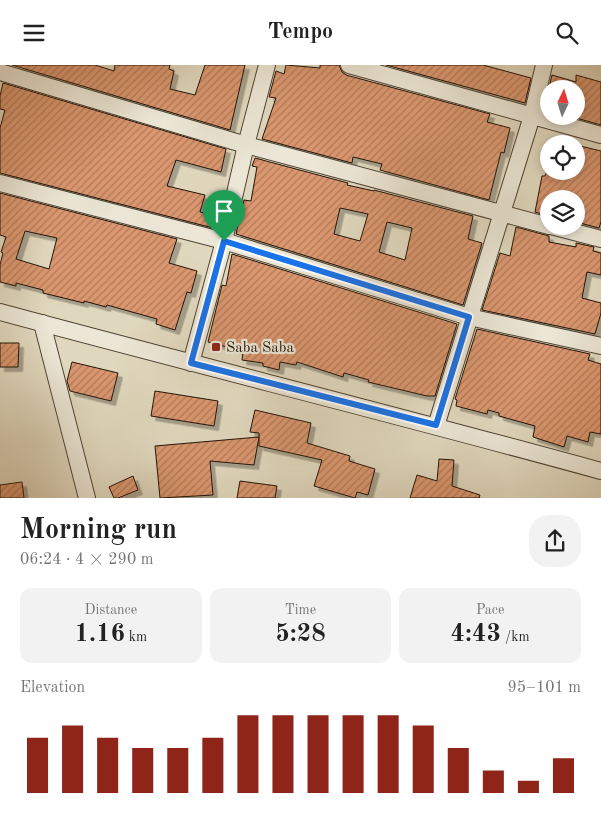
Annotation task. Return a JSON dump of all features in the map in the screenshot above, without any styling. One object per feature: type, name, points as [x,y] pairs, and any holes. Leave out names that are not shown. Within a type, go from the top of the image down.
[{"type":"street","points":[[191,363],[224,241],[267,65]]},
{"type":"street","points":[[349,65],[601,135]]},
{"type":"street","points":[[436,425],[532,116],[544,65]]},
{"type":"street","points":[[0,72],[246,145],[540,223]]},
{"type":"street","points":[[0,183],[224,241],[469,317],[601,346]]},
{"type":"street","points":[[585,235],[601,239]]},
{"type":"street","points":[[0,312],[436,425],[601,471]]},
{"type":"street","points":[[42,323],[86,498]]},
{"type":"building","points":[[12,65],[95,65],[114,71],[115,65],[170,65],[169,69],[174,71],[170,89],[195,95],[205,65],[245,65],[230,130]]},
{"type":"building","points":[[286,65],[320,68],[320,65],[339,65],[342,72],[346,75],[490,114],[487,122],[510,128],[504,153],[501,152],[489,200],[380,170],[382,164],[353,157],[352,163],[262,139],[276,98],[269,97],[276,71],[284,74]]},
{"type":"building","points":[[386,65],[483,65],[531,78],[525,103]]},
{"type":"building","points":[[552,75],[569,80],[551,80]]},
{"type":"building","points":[[576,75],[601,82],[601,125],[585,121],[585,80],[576,80]]},
{"type":"building","points":[[3,83],[226,149],[221,172],[176,160],[167,186],[205,195],[200,212],[219,217],[217,229],[0,173],[0,128],[5,110],[0,109]]},
{"type":"building","points":[[585,147],[601,151],[601,222],[599,228],[585,224],[585,190],[540,190],[540,213],[535,212],[541,180],[585,180]]},
{"type":"building","points":[[255,158],[348,183],[347,185],[374,190],[473,216],[468,239],[482,243],[463,305],[236,234],[244,200],[251,201],[257,167],[252,166]],"holes":[[[340,208],[368,214],[360,241],[334,234]],[[387,222],[412,228],[405,260],[379,252]]]},
{"type":"building","points":[[0,193],[177,239],[169,263],[197,271],[191,293],[187,292],[175,330],[156,324],[157,319],[107,305],[106,307],[84,301],[84,303],[43,293],[43,290],[16,283],[16,286],[0,282],[0,265],[3,253],[1,252],[6,237],[0,235]],"holes":[[[25,231],[57,238],[49,269],[16,259]]]},
{"type":"building","points":[[516,227],[549,236],[549,242],[576,247],[576,243],[594,247],[593,251],[601,253],[601,275],[587,272],[582,298],[601,303],[601,313],[595,334],[482,310],[500,253],[510,256]]},
{"type":"building","points":[[232,254],[457,324],[435,396],[427,396],[368,382],[369,380],[344,373],[343,377],[297,362],[296,365],[280,362],[279,370],[263,366],[263,363],[242,360],[243,351],[208,342],[222,285],[226,286]]},
{"type":"building","points":[[477,329],[590,354],[588,360],[601,364],[601,434],[590,432],[588,442],[567,436],[564,447],[533,437],[535,426],[499,416],[499,413],[488,410],[487,414],[456,406],[457,400],[455,399]]},
{"type":"building","points":[[0,343],[19,343],[18,367],[0,367]]},
{"type":"building","points":[[72,362],[118,373],[111,401],[70,391],[67,381]]},
{"type":"building","points":[[155,391],[218,401],[214,426],[151,416]]},
{"type":"building","points":[[255,410],[311,423],[307,443],[350,456],[349,461],[375,469],[368,495],[357,492],[355,498],[314,486],[322,460],[259,446],[259,433],[250,432]]},
{"type":"building","points":[[259,437],[254,465],[210,461],[213,495],[160,498],[155,446]]},
{"type":"building","points":[[439,459],[454,460],[452,486],[480,495],[479,498],[410,498],[417,475],[437,481]]},
{"type":"building","points":[[133,476],[138,490],[114,498],[109,487]]},
{"type":"building","points":[[240,481],[277,486],[275,498],[237,498]]},
{"type":"building","points":[[22,482],[24,498],[0,498],[0,485]]},
{"type":"place","name":"Saba Saba","points":[[216,347]]},
{"type":"route","points":[[224,241],[469,317],[436,425],[191,363],[224,241]]}]
